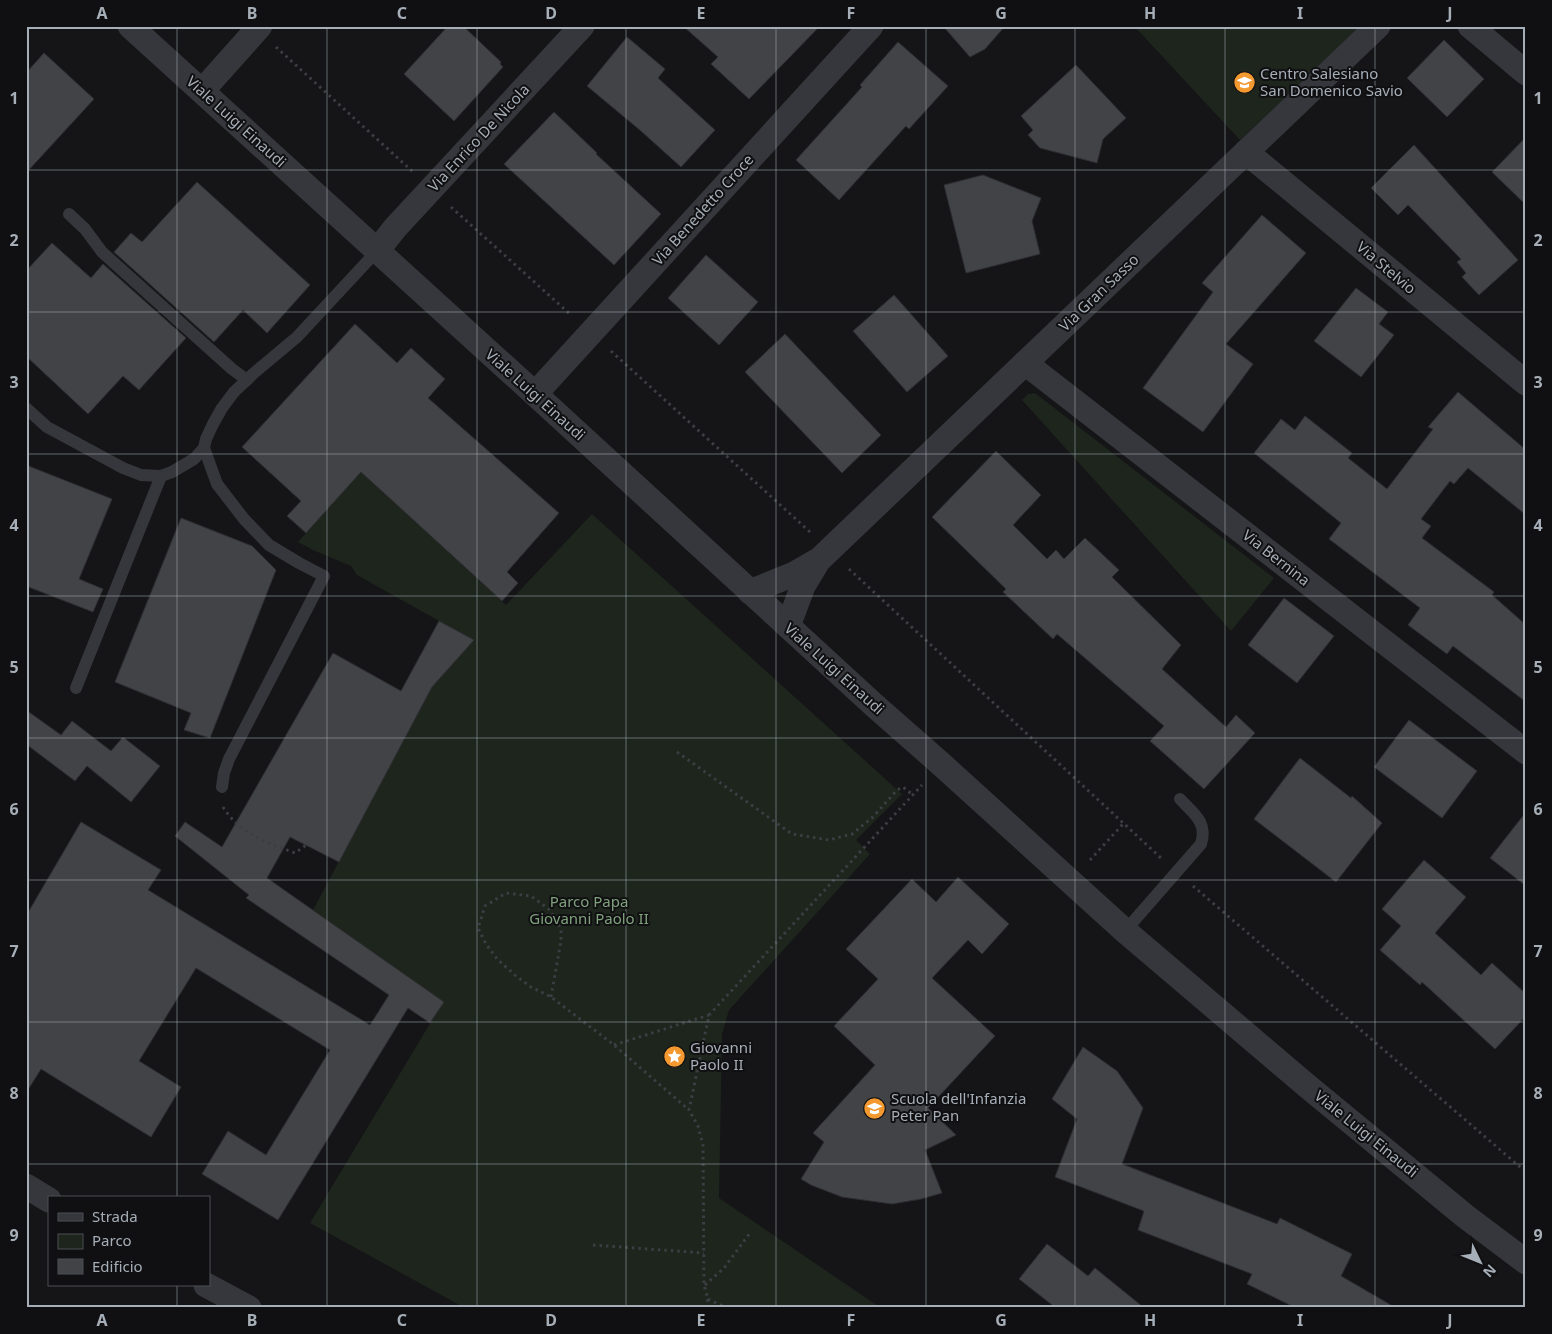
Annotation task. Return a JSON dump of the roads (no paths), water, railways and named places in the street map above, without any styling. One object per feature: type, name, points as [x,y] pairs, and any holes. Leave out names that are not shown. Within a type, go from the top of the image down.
[{"type":"street","name":"Viale Luigi Einaudi","points":[[130,26],[875,706],[1128,928],[1209,1003],[1465,1216],[1526,1262]]},
{"type":"street","points":[[202,92],[260,26]]},
{"type":"street","name":"Via Enrico De Nicola","points":[[377,251],[395,228],[582,26]]},
{"type":"street","name":"Via Benedetto Croce","points":[[535,394],[872,26]]},
{"type":"street","name":"Via Gran Sasso","points":[[788,626],[809,573],[820,559],[1378,26]]},
{"type":"street","points":[[1470,26],[1526,73]]},
{"type":"street","name":"Via Stelvio","points":[[1246,152],[1526,384]]},
{"type":"street","name":"Via Bernina","points":[[1025,363],[1526,752]]},
{"type":"street","name":"Via Gran Sasso","points":[[750,592],[794,574],[820,559]]},
{"type":"street","points":[[26,1186],[48,1199]]},
{"type":"street","points":[[208,1286],[249,1308]]},
{"type":"lane","points":[[69,214],[85,229],[102,252],[232,369],[247,380]]},
{"type":"lane","points":[[26,408],[47,426],[123,468],[141,475],[161,476],[194,459],[204,448],[208,435],[222,408],[247,380],[297,337],[377,251]]},
{"type":"lane","points":[[204,448],[217,484],[244,519],[269,545],[324,576],[229,759],[222,787]]},
{"type":"lane","points":[[76,688],[161,476]]},
{"type":"lane","points":[[1128,928],[1201,844],[1204,835],[1201,821],[1180,799]]},
{"type":"place","name":"Centro Salesiano San Domenico Savio","points":[[1244,83]]},
{"type":"place","name":"Giovanni Paolo II","points":[[674,1057]]},
{"type":"place","name":"Scuola dell'Infanzia Peter Pan","points":[[875,1108]]},
{"type":"park label","name":"Parco Papa Giovanni Paolo II","points":[[589,910]]}]
